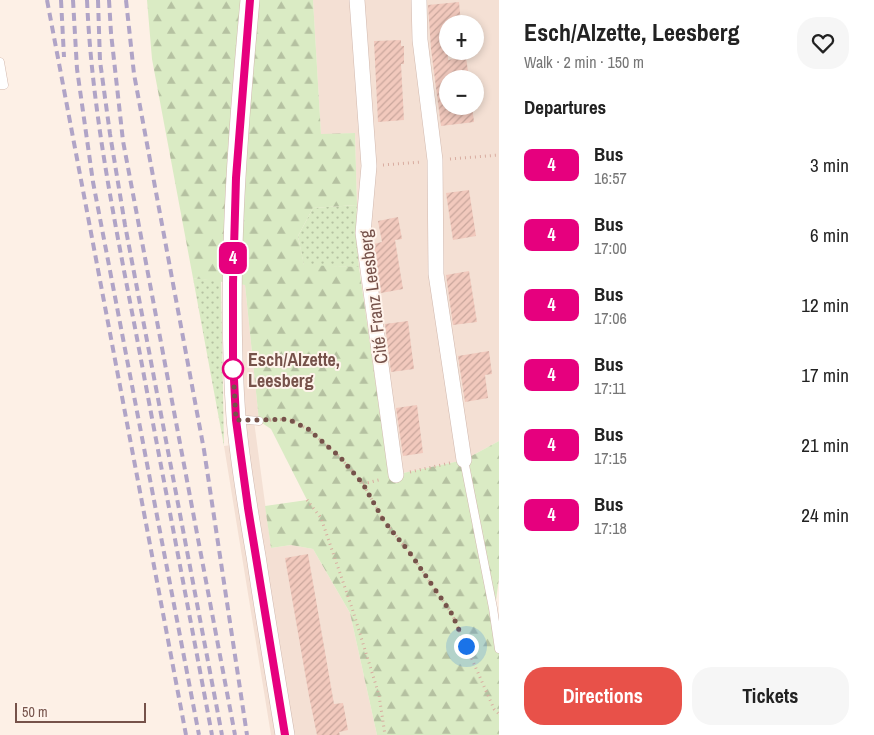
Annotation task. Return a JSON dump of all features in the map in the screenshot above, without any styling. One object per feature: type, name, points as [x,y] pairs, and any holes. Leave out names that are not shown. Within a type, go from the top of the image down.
[{"type":"street","points":[[250,0],[236,178],[233,359],[236,420],[248,508],[285,735]]},
{"type":"street","name":"Cité Franz Leesberg","points":[[357,0],[369,166],[363,233],[396,475]]},
{"type":"street","points":[[419,0],[420,40],[435,160],[436,274],[464,460]]},
{"type":"lane","points":[[0,62],[4,85],[0,86]]},
{"type":"lane","points":[[236,420],[259,420]]},
{"type":"lane","points":[[464,460],[499,649]]},
{"type":"path","points":[[466,156],[499,154]]},
{"type":"path","points":[[369,166],[409,163]]},
{"type":"path","points":[[259,420],[288,419],[308,429],[340,457],[363,484],[384,521],[410,553],[452,614],[494,709],[499,714]]},
{"type":"path","points":[[424,469],[464,460]]},
{"type":"path","points":[[307,500],[321,518],[352,608],[379,695],[385,735]]},
{"type":"shaded area","points":[[313,0],[499,0],[499,441],[464,460],[389,476],[356,232],[355,133],[321,135]]},
{"type":"shaded area","points":[[233,283],[245,285],[259,421],[254,421],[271,548],[291,545],[313,549],[350,613],[377,735],[271,735],[224,446],[239,444]]},
{"type":"green space","points":[[147,0],[313,0],[321,134],[355,133],[357,205],[313,208],[298,236],[304,265],[359,267],[389,476],[464,460],[499,441],[499,578],[495,608],[499,654],[499,735],[377,735],[350,613],[313,549],[291,545],[271,548],[265,506],[307,500],[271,429],[259,421],[245,285],[193,278],[152,59]]},
{"type":"green space","points":[[357,205],[356,232],[359,267],[304,266],[298,236],[313,208]]},
{"type":"green space","points":[[193,278],[221,281],[224,446]]},
{"type":"building","points":[[459,2],[460,15],[439,15],[439,60],[466,60],[468,70],[439,70],[439,111],[431,49],[428,5]]},
{"type":"building","points":[[401,40],[401,46],[404,46],[404,64],[401,64],[404,120],[378,122],[374,41]]},
{"type":"building","points":[[440,115],[473,115],[474,122],[441,126]]},
{"type":"building","points":[[469,190],[476,236],[453,240],[446,193]]},
{"type":"building","points":[[398,217],[402,239],[395,240],[403,289],[381,293],[374,244],[382,242],[378,221]]},
{"type":"building","points":[[469,271],[477,322],[453,325],[446,275]]},
{"type":"building","points":[[408,321],[414,369],[391,372],[385,324]]},
{"type":"building","points":[[489,351],[492,374],[485,375],[488,398],[465,402],[458,356]]},
{"type":"building","points":[[417,405],[423,453],[403,456],[396,408]]},
{"type":"building","points":[[308,554],[334,704],[343,703],[348,730],[339,732],[340,735],[317,735],[309,696],[285,558]]},
{"type":"railway","points":[[47,0],[186,735]]},
{"type":"railway","points":[[61,0],[64,57]]},
{"type":"railway","points":[[73,0],[77,69],[93,182],[199,735]]},
{"type":"railway","points":[[87,0],[94,84],[105,168],[212,735]]},
{"type":"railway","points":[[98,0],[100,61],[125,225],[222,735]]},
{"type":"railway","points":[[109,0],[123,141],[235,735]]},
{"type":"railway","points":[[126,0],[134,74],[204,450],[247,735]]},
{"type":"bus line","name":"4","points":[[250,0],[236,178],[233,359],[239,444],[285,735]]},
{"type":"place","name":"Esch/Alzette, Leesberg","points":[[233,369]]},
{"type":"route","points":[[233,369],[236,420],[288,419],[308,429],[340,457],[363,484],[384,521],[410,553],[452,614],[466,646]]}]
